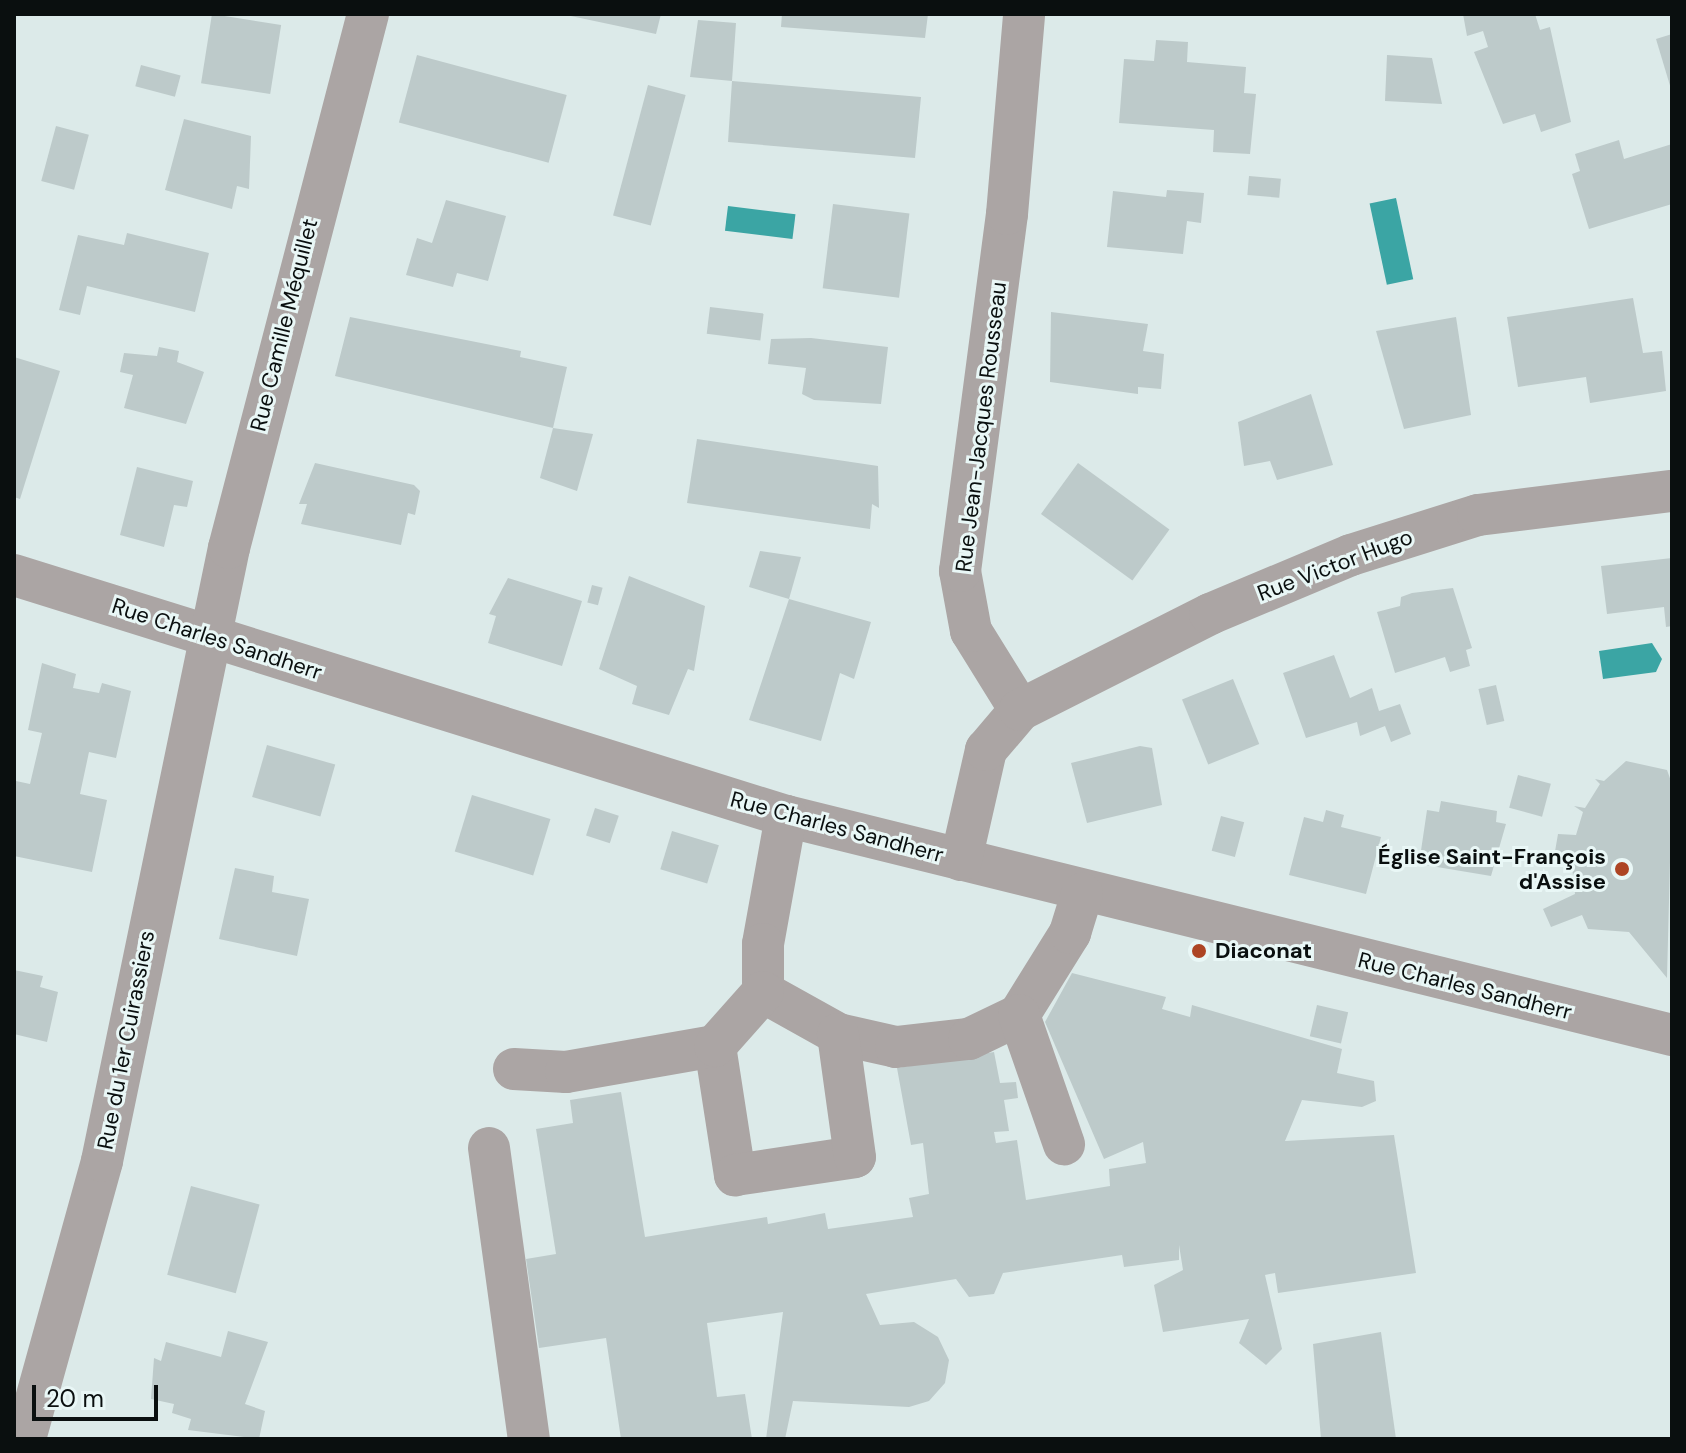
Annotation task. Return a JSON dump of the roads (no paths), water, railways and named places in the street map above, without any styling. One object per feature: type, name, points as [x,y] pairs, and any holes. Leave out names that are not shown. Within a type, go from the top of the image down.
[{"type":"street","name":"Rue Camille Méquillet","points":[[208,637],[368,14]]},
{"type":"street","name":"Rue Jean-Jacques Rousseau","points":[[1020,710],[971,631],[960,571],[1007,214],[1024,14]]},
{"type":"street","name":"Rue Victor Hugo","points":[[1020,710],[1210,614],[1351,555],[1478,515],[1672,491]]},
{"type":"street","name":"Rue Charles Sandherr","points":[[14,575],[786,816],[1082,894],[1672,1035]]},
{"type":"street","name":"Rue du 1er Cuirassiers","points":[[25,1439],[102,1161],[208,637]]},
{"type":"street","points":[[961,860],[986,750],[1020,710]]},
{"type":"street","points":[[514,1069],[566,1072],[715,1046],[763,992],[763,944],[786,816]]},
{"type":"street","points":[[763,992],[838,1034],[910,1045],[969,1039],[1019,1015],[1070,933],[1082,894]]},
{"type":"street","points":[[1019,1015],[1064,1144]]},
{"type":"street","points":[[715,1046],[735,1175],[855,1157],[838,1034]]},
{"type":"street","points":[[489,1148],[529,1439]]},
{"type":"water","points":[[1396,198],[1413,279],[1387,285],[1370,204]]},
{"type":"water","points":[[728,206],[795,214],[792,239],[725,231]]},
{"type":"water","points":[[1652,643],[1662,659],[1656,672],[1603,679],[1599,651]]},
{"type":"place","name":"Église Saint-François d'Assise","points":[[1622,869]]},
{"type":"place","name":"Diaconat","points":[[1199,951]]}]
